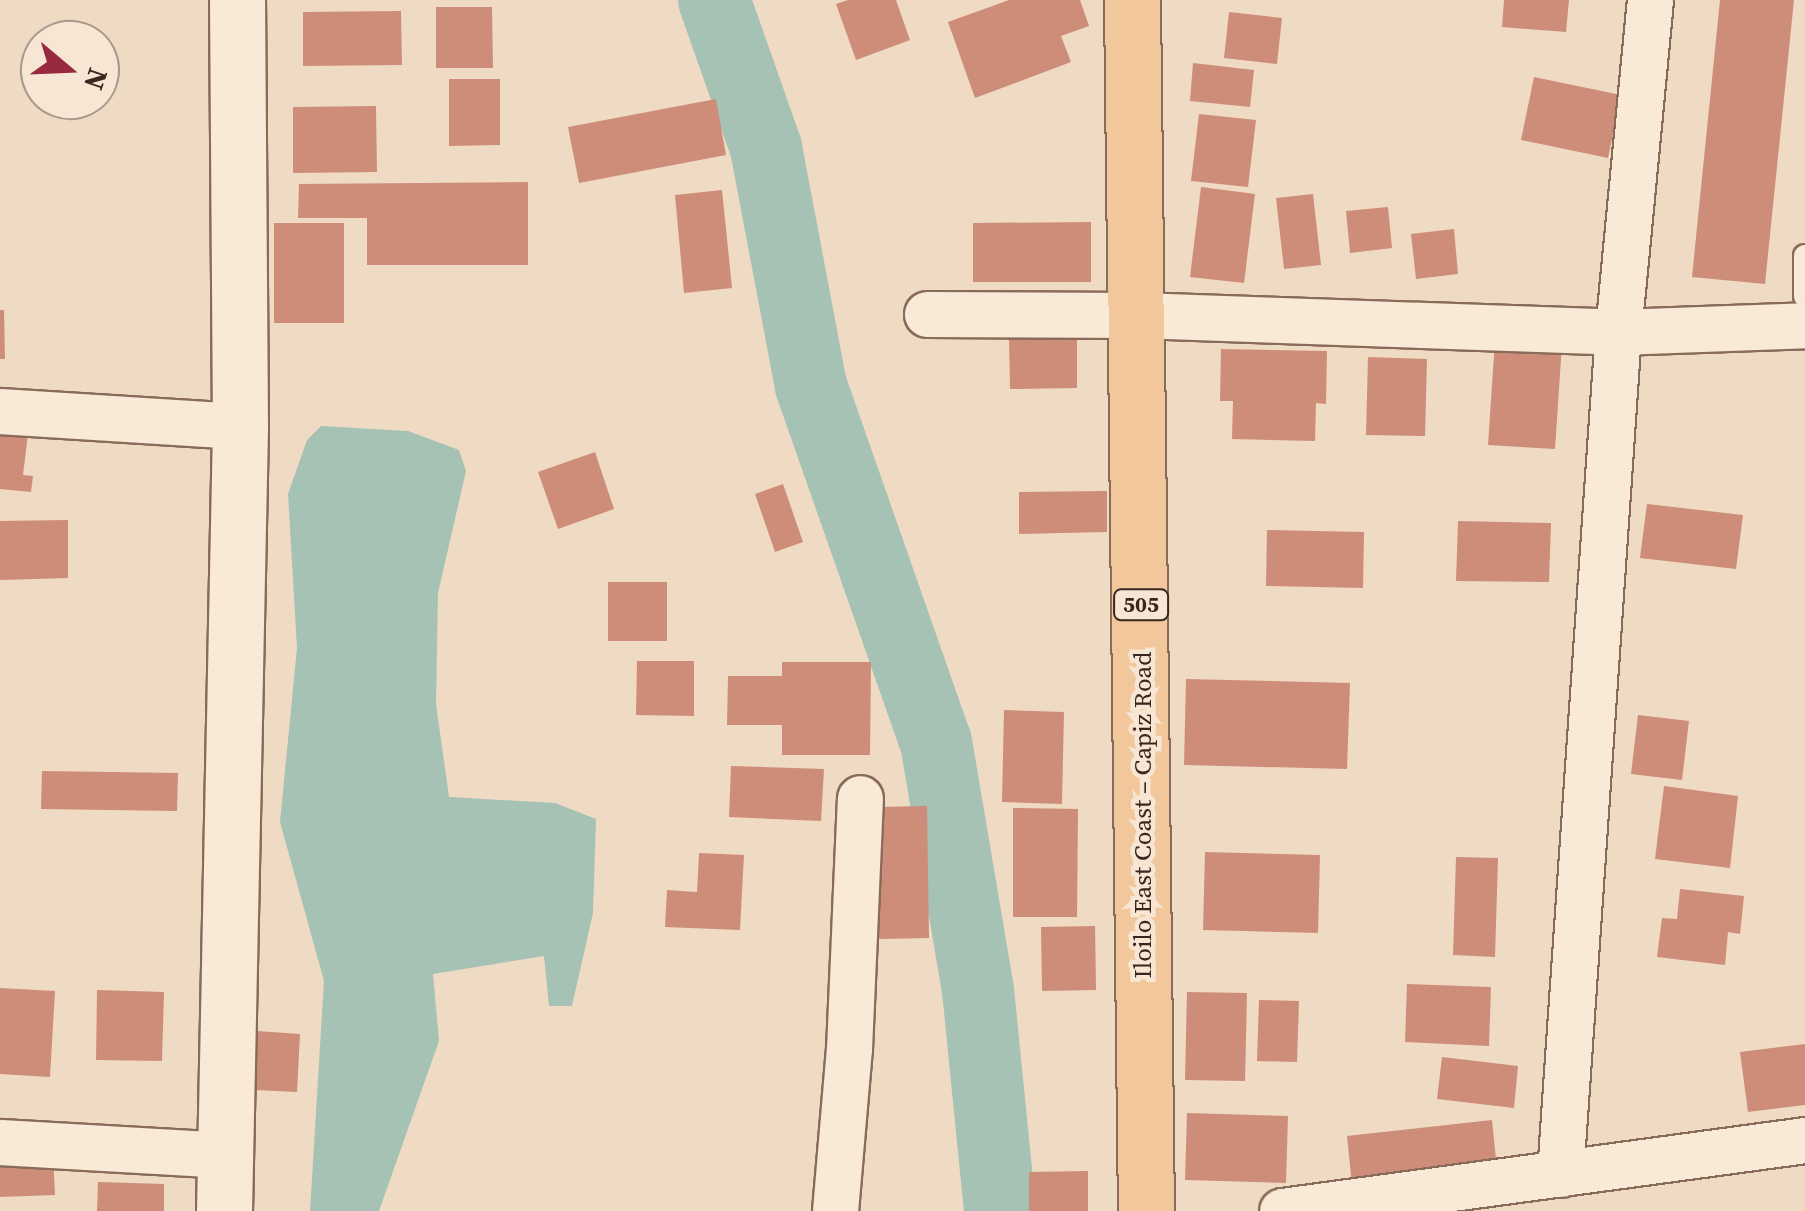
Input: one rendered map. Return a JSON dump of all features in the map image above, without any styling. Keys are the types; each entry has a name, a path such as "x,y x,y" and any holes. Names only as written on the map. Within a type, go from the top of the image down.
{"main road":[{"name":"Iloilo East Coast – Capiz Road","path":"1132,0 1146,1211"}],"street":[{"path":"224,1211 240,426 237,0"},
{"path":"1560,1174 1618,332 1650,0"},
{"path":"927,314 1138,315 1618,332 1805,324"},
{"path":"0,412 240,426"},
{"path":"836,1211 849,1048 860,798"},
{"path":"1282,1211 1374,1205 1805,1140"},
{"path":"0,1142 226,1156"}],"lane":[{"path":"1805,256 1805,296"}],"shaded area":[{"path":"321,426 408,431 459,450 466,471 438,593 436,704 449,797 555,803 596,819 593,913 572,1006 549,1006 544,956 433,974 439,1041 379,1211 310,1211 324,981 280,822 297,648 288,494 307,440"}],"building":[{"path":"848,0 896,0 910,40 856,60 836,4"},
{"path":"1009,0 1080,0 1089,26 1061,36 1071,62 975,98 948,22"},
{"path":"1504,0 1569,0 1566,32 1502,27"},
{"path":"1720,0 1794,0 1765,284 1692,277"},
{"path":"436,7 492,7 493,68 436,68"},
{"path":"401,11 402,65 303,66 303,12"},
{"path":"1229,12 1282,18 1277,64 1224,58"},
{"path":"1193,63 1254,70 1250,107 1190,101"},
{"path":"1534,77 1621,95 1608,158 1521,140"},
{"path":"449,79 500,79 500,145 449,146"},
{"path":"716,99 726,155 579,183 568,127"},
{"path":"376,106 377,172 293,173 293,107"},
{"path":"1199,114 1256,120 1248,187 1191,181"},
{"path":"528,182 528,265 367,265 367,218 298,218 299,184"},
{"path":"1201,187 1255,194 1244,283 1190,277"},
{"path":"722,190 732,288 684,293 675,195"},
{"path":"1313,194 1321,265 1284,269 1276,198"},
{"path":"1388,207 1392,248 1350,253 1346,211"},
{"path":"1091,222 1091,282 973,282 973,223"},
{"path":"274,223 344,223 344,323 274,323"},
{"path":"1454,229 1458,274 1416,279 1411,234"},
{"path":"0,310 4,310 5,359 0,359"},
{"path":"1077,336 1077,388 1010,389 1009,338"},
{"path":"1495,340 1562,344 1555,449 1488,445"},
{"path":"1221,349 1327,351 1326,404 1316,403 1315,441 1232,439 1233,401 1220,401"},
{"path":"1368,357 1427,359 1425,436 1366,435"},
{"path":"0,430 28,434 23,475 33,476 31,492 0,489"},
{"path":"595,452 614,509 558,529 538,472"},
{"path":"783,484 803,542 775,552 755,494"},
{"path":"1107,491 1107,532 1019,534 1019,492"},
{"path":"1647,504 1743,515 1736,569 1640,558"},
{"path":"68,520 68,578 0,580 0,521"},
{"path":"1458,521 1551,523 1549,582 1456,581"},
{"path":"1267,530 1364,532 1363,588 1266,586"},
{"path":"608,582 667,582 667,641 608,641"},
{"path":"637,661 694,661 694,716 636,715"},
{"path":"782,662 871,662 870,755 782,755 782,725 727,725 728,676 782,676"},
{"path":"1186,679 1350,683 1347,769 1184,765"},
{"path":"1004,710 1064,712 1062,804 1002,802"},
{"path":"1638,715 1689,721 1682,780 1631,774"},
{"path":"731,766 824,769 821,821 729,817"},
{"path":"42,771 178,773 177,811 41,809"},
{"path":"1664,786 1738,796 1730,868 1655,859"},
{"path":"927,806 929,938 879,939 877,807"},
{"path":"1013,808 1078,809 1077,917 1013,917"},
{"path":"1205,852 1320,855 1318,933 1203,930"},
{"path":"699,853 744,855 740,930 665,927 667,890 697,892"},
{"path":"1456,857 1498,858 1495,957 1453,955"},
{"path":"1680,889 1744,896 1740,934 1728,932 1725,965 1657,957 1662,918 1677,919"},
{"path":"1095,926 1096,990 1042,991 1041,927"},
{"path":"1407,984 1491,987 1489,1046 1405,1042"},
{"path":"0,988 55,991 50,1077 0,1074"},
{"path":"97,990 164,992 162,1061 96,1060"},
{"path":"1187,992 1247,993 1245,1081 1185,1080"},
{"path":"1259,1000 1299,1001 1297,1062 1257,1061"},
{"path":"257,1031 300,1034 297,1092 253,1090"},
{"path":"1805,1044 1805,1105 1748,1112 1740,1052"},
{"path":"1442,1057 1518,1066 1514,1108 1437,1099"},
{"path":"1187,1113 1288,1116 1286,1183 1185,1180"},
{"path":"1492,1120 1498,1179 1353,1195 1347,1136"},
{"path":"53,1156 55,1195 0,1197 0,1159"},
{"path":"1088,1171 1088,1211 1029,1211 1029,1172"},
{"path":"98,1182 164,1184 164,1211 97,1211"}],"waterway":[{"path":"714,0 766,148 811,386 936,742 978,990 1000,1211"}]}
